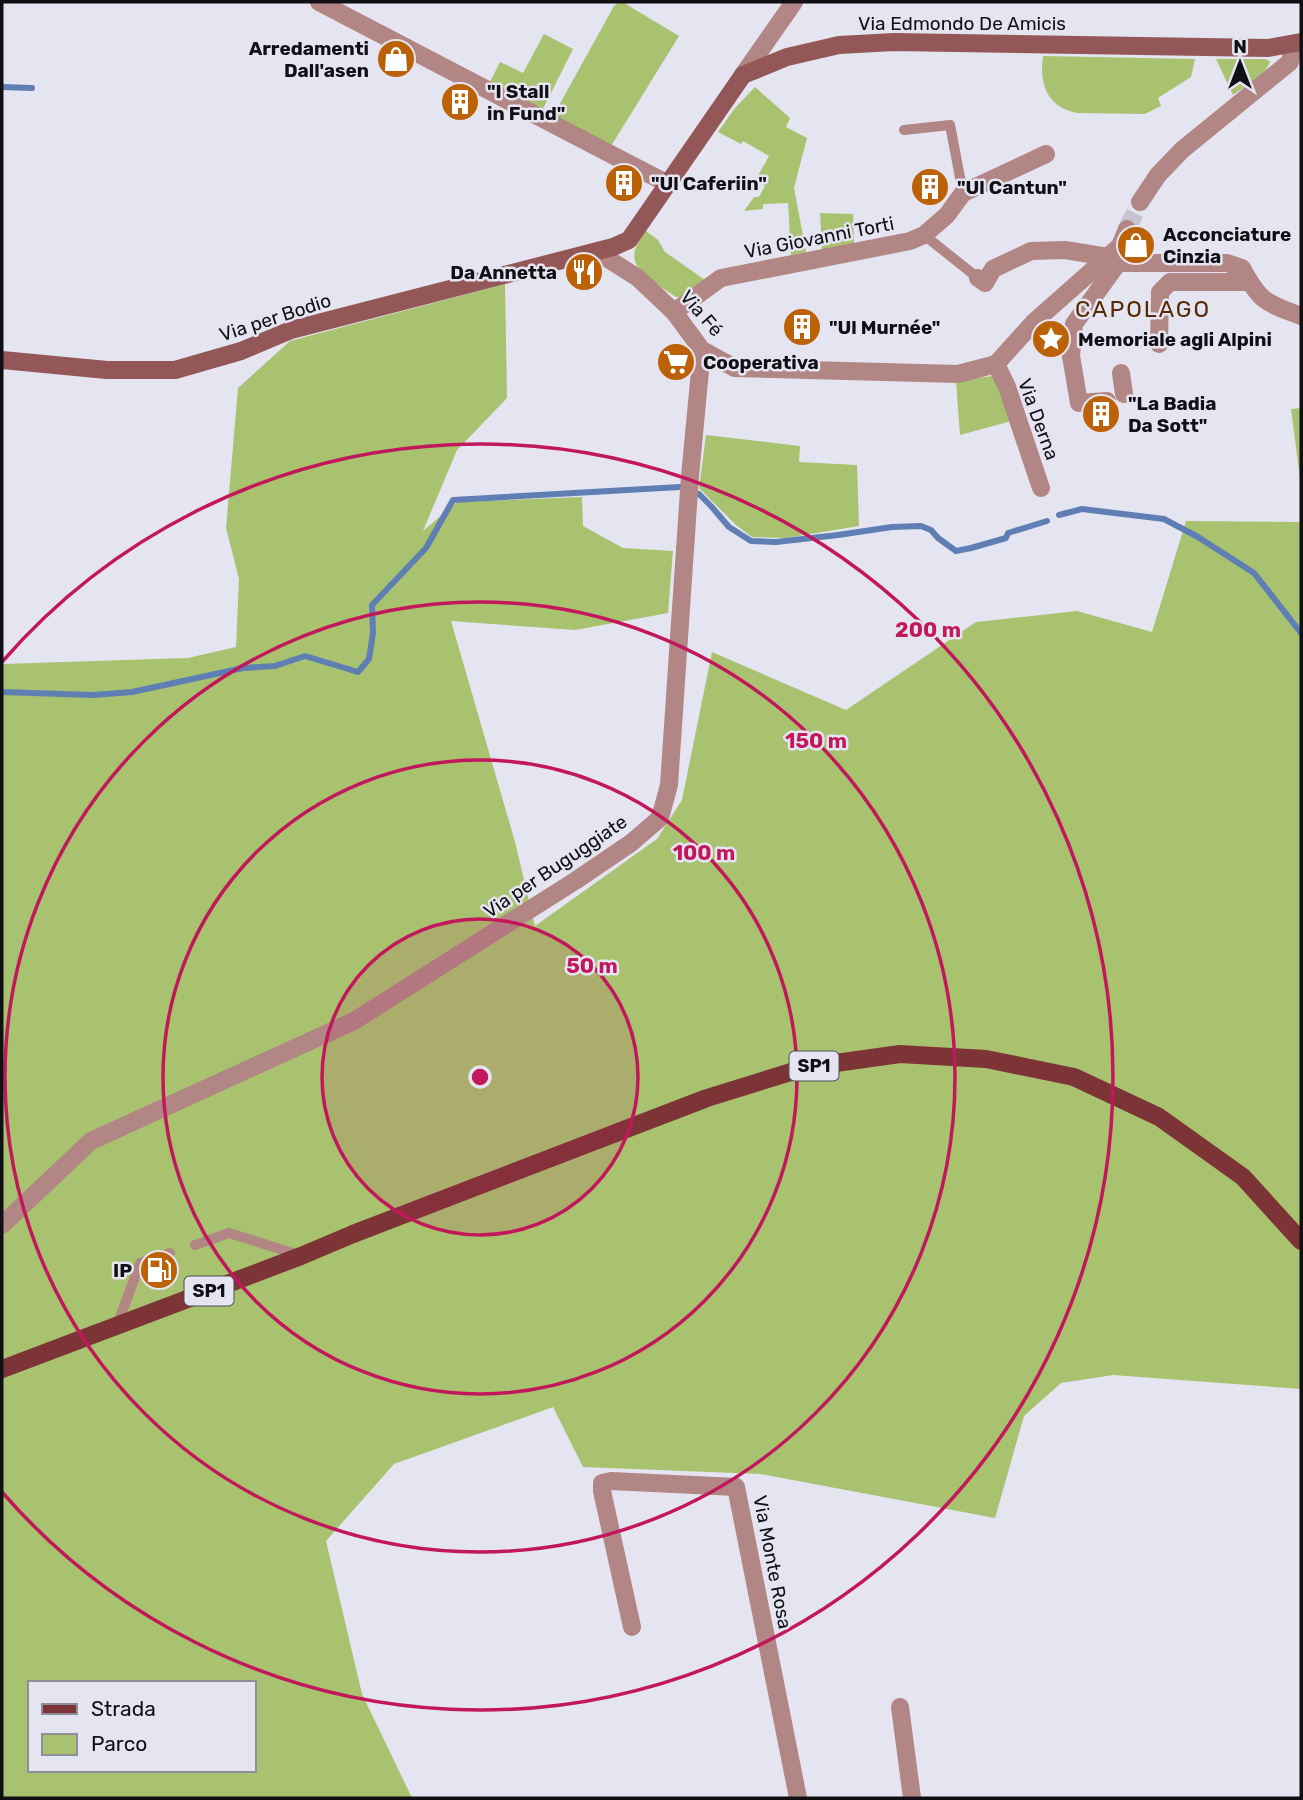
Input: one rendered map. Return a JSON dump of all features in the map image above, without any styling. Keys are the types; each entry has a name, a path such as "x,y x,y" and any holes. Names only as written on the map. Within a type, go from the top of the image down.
{"main road":[{"name":"SP1","path":"2,1370 707,1098 807,1067 900,1054 986,1059 1074,1077 1159,1117 1243,1177 1301,1241"}],"street":[{"path":"319,2 668,184"},
{"path":"597,252 629,240 794,2"},
{"name":"Via Edmondo De Amicis","path":"743,75 787,57 839,45 894,42 1268,48 1298,43"},
{"path":"1140,202 1158,175 1182,150 1290,62 1298,43"},
{"name":"Via Giovanni Torti","path":"674,312 721,278 910,241 924,235 947,215 963,193 1046,154"},
{"path":"1121,373 1115,397 1079,403 1071,356 1074,324 1113,260 1127,229"},
{"path":"978,278 985,282 993,269 1031,251 1065,250 1113,260 1227,263 1242,268 1262,299 1301,316"},
{"name":"Via Fé","path":"597,252 638,278 674,312 702,350 735,368 958,374 996,364"},
{"name":"Via per Bodio","path":"2,360 107,370 175,370 241,351 291,330 597,252"},
{"path":"996,364 1034,322 1113,260"},
{"path":"1159,344 1160,292 1170,282 1250,282"},
{"name":"Via per Buguggiate","path":"2,1224 91,1141 354,1021 575,881 631,843 660,818 669,785 690,476 702,350"},
{"name":"Via Derna","path":"996,364 1007,387 1041,488"},
{"name":"Via Monte Rosa","path":"632,1628 601,1491 602,1483 611,1481 736,1487 798,1798"},
{"path":"900,1707 912,1798"}],"lane":[{"path":"904,130 950,125 963,193"},
{"path":"924,235 978,278"},
{"path":"195,1245 229,1233 301,1256"},
{"path":"117,1326 140,1263 170,1254"}],"green space":[{"path":"619,2 679,36 611,146 556,116 557,109 614,6"},
{"path":"544,34 573,49 543,109 490,82 500,62 523,73"},
{"path":"1043,56 1195,59 1191,77 1158,98 1161,106 1145,114 1077,113 1058,106 1047,93 1042,76"},
{"path":"1216,59 1270,61 1260,76 1233,95"},
{"path":"755,87 790,118 786,127 807,138 794,188 806,252 791,255 788,203 763,204 763,209 744,211 754,197 759,197 765,186 756,179 769,156 743,141 741,144 718,132 735,108"},
{"path":"820,213 853,214 854,245 822,250"},
{"path":"646,231 658,240 665,252 705,280 683,297 676,297 648,278 641,272 634,258 635,250"},
{"path":"505,284 507,398 457,450 423,531 457,502 582,497 583,526 623,548 673,551 668,613 575,630 451,621 515,842 535,926 657,839 682,800 712,652 846,710 976,622 1077,611 1152,632 1186,521 1301,522 1301,1389 1113,1375 1061,1383 1024,1416 995,1518 760,1474 583,1467 553,1407 394,1464 326,1541 362,1694 412,1798 2,1798 2,664 188,658 236,647 239,579 226,528 238,388 290,341"},
{"path":"992,376 1015,420 960,435 956,381"},
{"path":"1301,408 1301,486 1291,409"},
{"path":"706,435 800,446 799,462 857,465 859,526 786,538 752,537 699,488"}],"waterway":[{"path":"2,87 32,88"},
{"path":"2,692 93,695 132,692 243,668 275,666 305,656 358,672 369,659 373,633 372,605 426,548 453,500 680,487"},
{"path":"699,494 729,527 751,541 776,542 892,527 921,526 931,530 956,551 1006,538 1008,533 1047,521"},
{"path":"1059,515 1082,509 1164,519 1254,573 1301,633"}],"tunnel":[{"path":"1127,229 1140,202"}],"place":[{"name":"Arredamenti Dall'asen","path":"396,59"},
{"name":"\"I Stall in Fund\"","path":"460,102"},
{"name":"\"Ul Caferiin\"","path":"624,183"},
{"name":"\"Ul Cantun\"","path":"930,187"},
{"name":"Acconciature Cinzia","path":"1136,245"},
{"name":"Da Annetta","path":"584,272"},
{"name":"\"Ul Murnée\"","path":"802,327"},
{"name":"Memoriale agli Alpini","path":"1051,339"},
{"name":"Cooperativa","path":"676,362"},
{"name":"\"La Badia Da Sott\"","path":"1101,414"},
{"name":"IP","path":"159,1270"}],"district":[{"name":"CAPOLAGO","path":"1143,309"}]}
